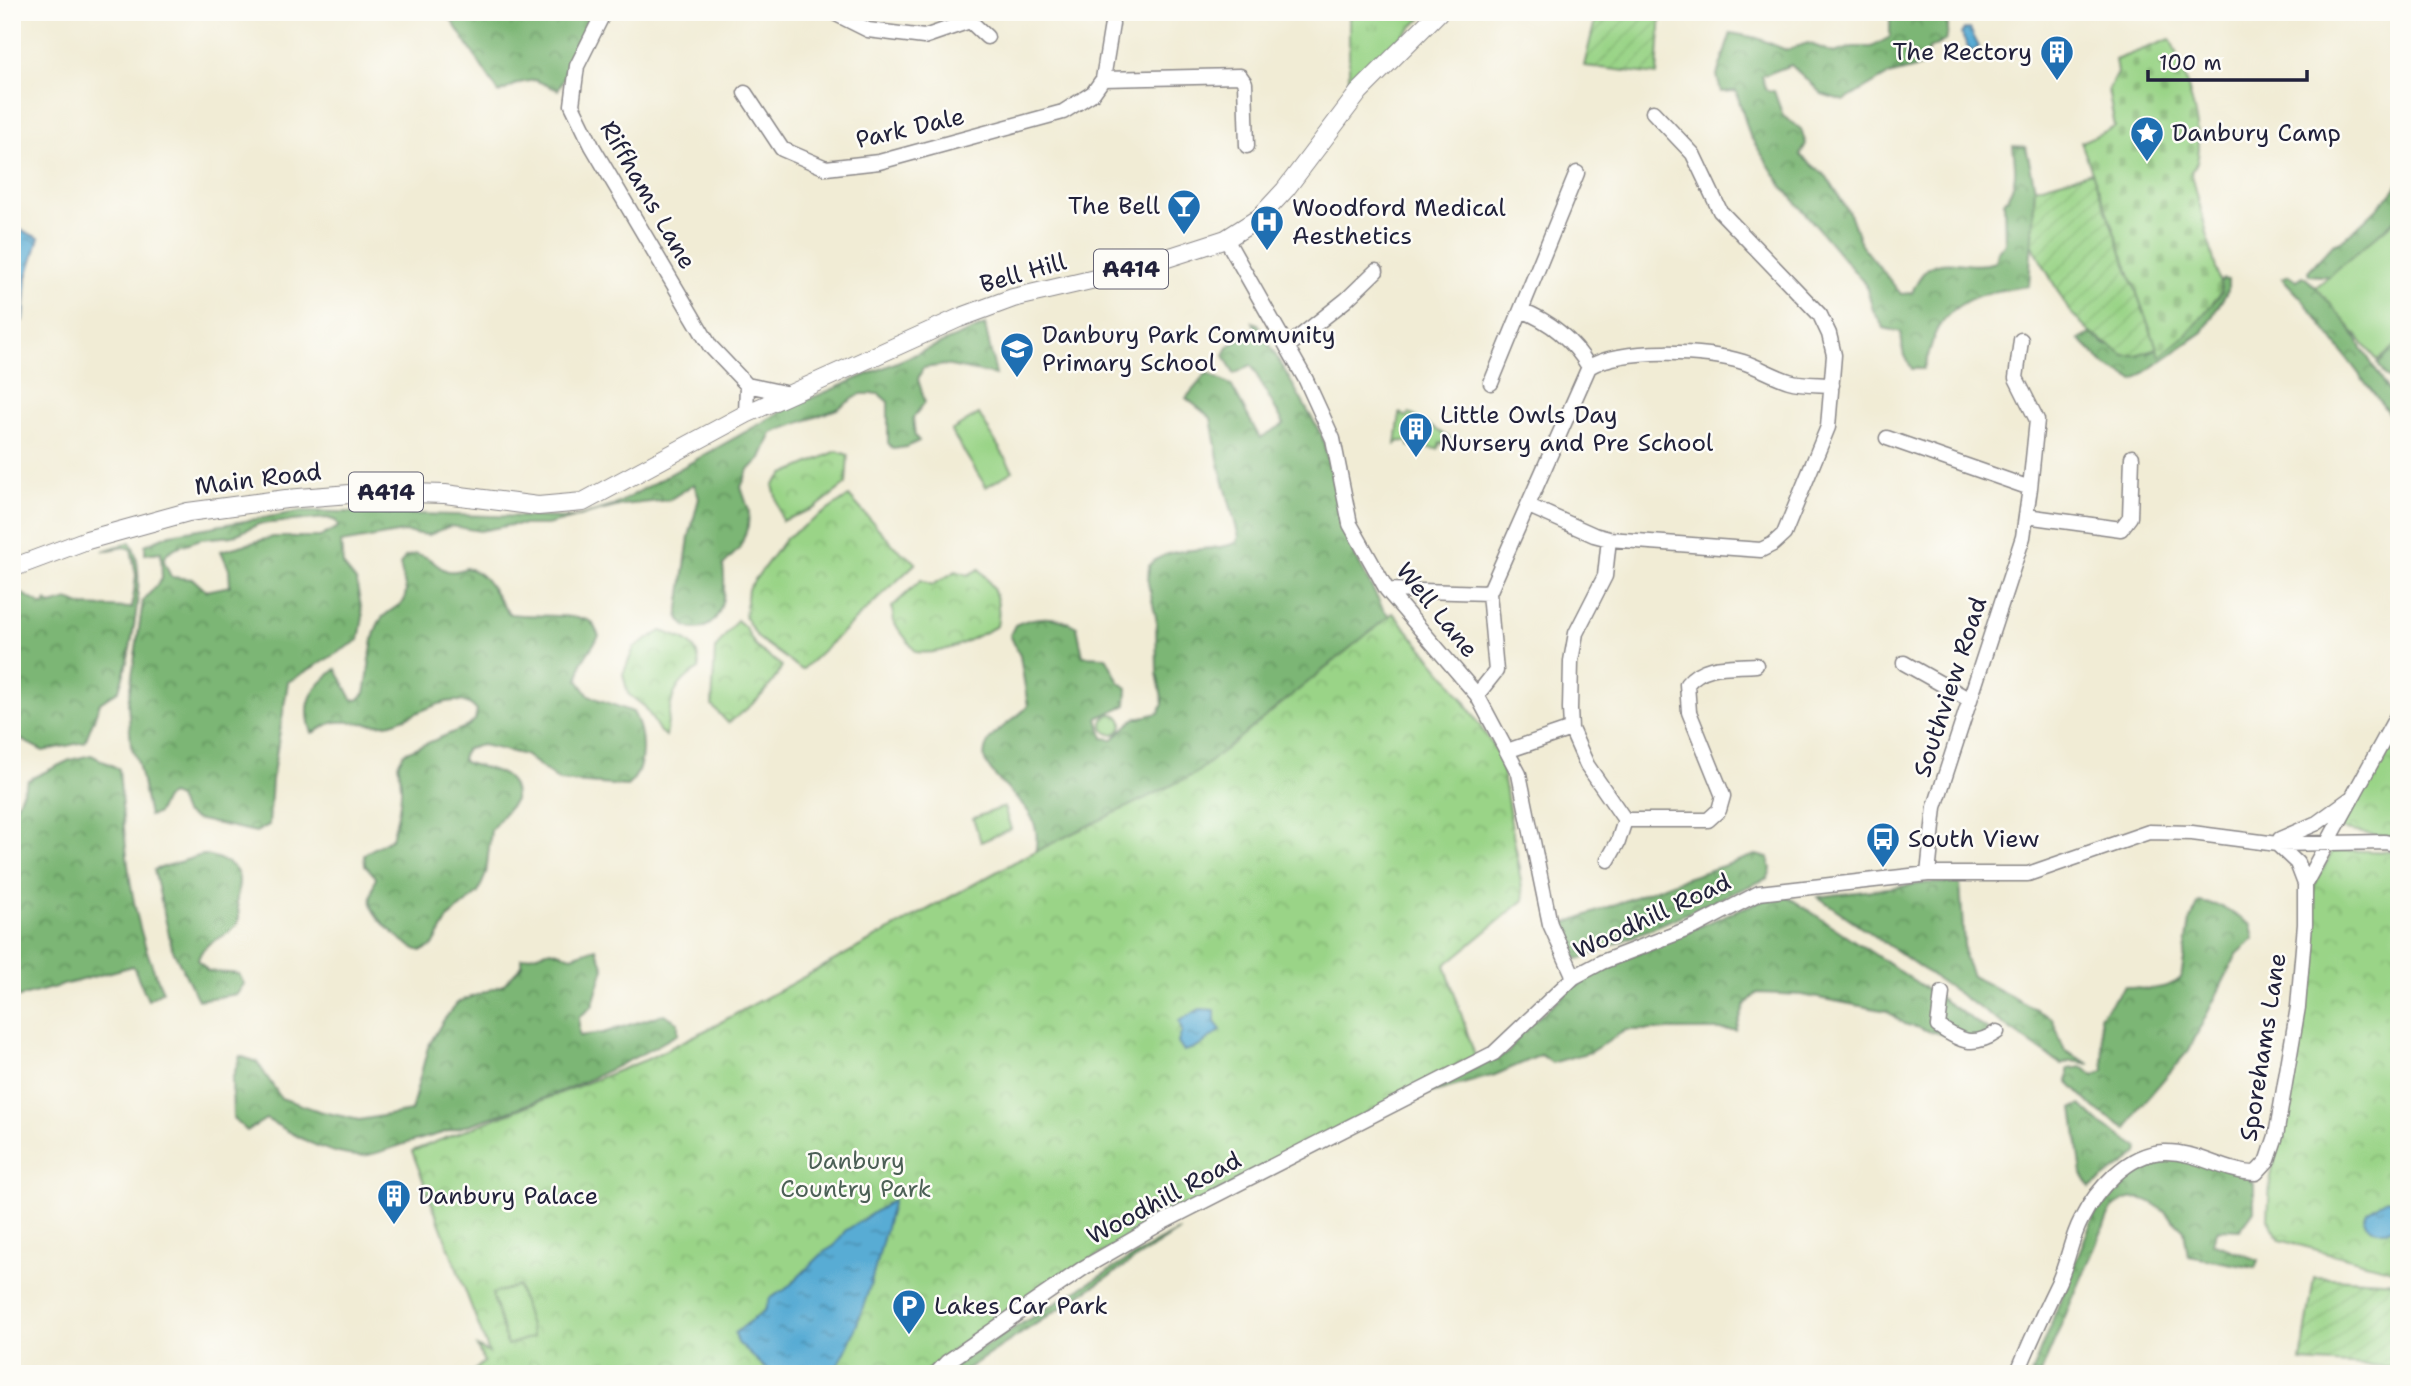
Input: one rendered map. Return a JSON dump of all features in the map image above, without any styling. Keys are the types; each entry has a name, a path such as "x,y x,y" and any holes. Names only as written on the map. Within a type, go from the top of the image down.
{"main road":[{"name":"Bell Hill","path":"746,414 959,318 1013,298 1121,273 1227,239 1259,218 1285,190 1359,92 1439,12"},
{"name":"Main Road","path":"12,568 87,540 188,512 286,499 376,492 445,494 538,506 583,502 746,414"}],"street":[{"name":"Riffhams Lane","path":"604,12 577,66 572,105 592,146 710,346 747,385"},
{"path":"832,12 868,30 924,37 971,17 988,37"},
{"path":"1110,12 1112,24 1103,79 1240,76 1245,83 1247,146"},
{"name":"Park Dale","path":"745,93 782,149 826,168 879,162 1063,113 1093,93 1103,79"},
{"path":"1529,506 1594,535 1609,538 1761,550 1784,534 1828,427 1834,355 1819,315 1720,211 1693,154 1653,112"},
{"path":"1491,383 1577,173"},
{"name":"Well Lane","path":"1227,239 1287,347 1333,439 1350,523 1387,590 1477,695 1520,774 1530,812 1550,923 1574,977"},
{"path":"1287,347 1346,300 1376,271"},
{"path":"1521,310 1552,325 1572,344 1589,367"},
{"name":"Southview Road","path":"1928,874 1935,807 2023,537 2037,420 2016,378 2021,340"},
{"path":"1477,695 1496,671 1489,593 1589,367 1601,360 1634,355 1710,355 1744,362 1791,382 1832,385"},
{"path":"746,414 747,385 789,394"},
{"path":"1887,438 2030,488"},
{"path":"2026,516 2121,529 2130,517 2132,457"},
{"path":"1609,538 1605,576 1576,633 1571,661 1572,729 1587,765 1625,820"},
{"path":"1387,590 1489,593"},
{"path":"1905,663 1970,700"},
{"path":"1625,820 1709,820 1719,810 1723,796 1689,712 1688,684 1697,672 1709,668 1756,665"},
{"name":"Sporehams Lane","path":"2017,1374 2060,1278 2080,1220 2099,1194 2132,1160 2147,1154 2165,1152 2198,1156 2238,1173 2256,1173 2268,1160 2276,1136 2298,1007 2305,884 2399,712"},
{"path":"1507,751 1572,729"},
{"path":"2305,884 2297,863 2273,844 2317,823 2353,797"},
{"path":"1608,860 1625,820"},
{"name":"Woodhill Road","path":"936,1374 947,1362 1086,1267 1152,1228 1494,1053 1574,977 1602,962 1696,926 1759,893 1928,874 2028,874 2149,832 2192,833 2273,844 2327,842 2399,845"},
{"path":"1941,993 1938,1026 1970,1042 1982,1042 1997,1032"}],"green space":[{"path":"446,12 597,12 558,90 535,80 519,83 499,93"},
{"path":"1349,12 1428,12 1352,83 1349,80"},
{"path":"1597,12 1661,12 1657,75 1584,66"},
{"path":"1895,12 1940,12 1946,18 1946,40 1929,49 1920,67 1888,75 1844,101 1822,94 1791,65 1762,76 1766,90 1774,91 1783,116 1801,129 1806,144 1800,155 1827,177 1851,216 1861,244 1901,294 1912,293 1920,277 1938,264 1949,262 1983,265 1995,262 1997,251 2005,244 2004,202 2012,189 2015,176 2013,146 2026,147 2035,188 2029,286 1978,296 1956,308 1938,328 1923,369 1912,369 1903,352 1901,332 1884,328 1873,310 1866,285 1782,186 1750,136 1736,91 1721,92 1717,75 1731,33 1757,38 1786,50 1808,43 1834,53 1853,47 1872,47 1890,37 1890,16"},
{"path":"2170,39 2193,107 2199,146 2197,161 2191,171 2222,292 2187,334 2160,356 2081,142 2115,127 2108,90 2117,73 2115,60"},
{"path":"2092,172 2157,348 2136,355 2124,355 2091,333 2069,311 2032,243 2035,188"},
{"path":"2399,181 2399,215 2333,277 2309,275 2308,271 2333,244 2341,241 2373,212"},
{"path":"2399,217 2399,343 2378,361 2316,287"},
{"path":"2289,275 2297,280 2303,276 2333,301 2388,390 2399,388 2399,427 2303,300 2282,278"},
{"path":"2223,279 2228,280 2228,290 2203,332 2134,380 2106,366 2080,340 2091,333 2106,345 2149,352 2168,344"},
{"path":"1253,322 1258,324 1322,436 1351,548 1383,609 1465,701 1496,755 1520,869 1390,942 1034,858 1037,840 1030,814 993,774 985,761 987,744 992,737 1028,706 1020,656 1010,635 1015,625 1031,619 1054,618 1077,627 1083,656 1106,657 1119,682 1127,688 1126,705 1097,718 1103,738 1113,739 1134,719 1159,713 1163,703 1157,673 1156,617 1148,583 1149,565 1168,554 1225,546 1236,543 1239,537 1219,464 1211,418 1186,398 1207,373 1231,385 1260,438 1284,424 1251,365 1234,374 1224,355 1229,346 1256,329"},
{"path":"985,325 996,375 945,365 923,368 918,379 925,402 913,418 915,436 919,441 907,447 893,449 888,443 888,402 879,394 861,394 837,409 772,433 761,458 748,471 741,487 749,511 748,526 740,548 723,565 721,605 718,614 705,627 689,628 678,616 689,537 699,498 694,484 669,500 623,505 547,525 511,525 480,531 450,526 429,535 403,532 341,543 343,565 356,581 363,617 359,640 288,682 272,780 269,825 256,832 195,819 184,813 178,798 171,795 165,798 157,814 149,816 138,762 131,746 128,703 143,601 162,579 161,552 145,554 145,545 170,534 303,511 572,518 613,506 788,408","holes":["327,518 336,521 338,527 320,537 273,537 221,551 229,569 230,586 206,591 193,579 171,577 164,561 167,553 177,547 201,539 233,536 259,524"]},
{"path":"2399,344 2399,379 2394,381 2385,376 2378,364"},
{"path":"1400,413 1407,417 1409,413 1456,442 1456,445 1440,443 1438,449 1409,446 1409,442 1400,441 1396,444"},
{"path":"979,414 1013,471 986,487 951,431"},
{"path":"837,451 848,455 846,484 815,508 782,521 773,485 784,474"},
{"path":"849,496 896,548 916,563 802,670 758,638 745,617 748,589 786,538"},
{"path":"130,542 136,555 138,593 128,658 119,690 100,703 85,742 43,751 12,735 12,588 44,606 46,600 51,605 68,600 83,606 132,608 136,575 131,549 124,547 103,551"},
{"path":"415,554 449,571 466,568 481,575 510,614 565,616 592,622 599,636 582,662 578,680 589,696 633,712 642,740 638,771 627,786 559,781 525,755 482,745 466,749 462,758 464,762 505,776 511,782 515,800 491,830 486,874 478,893 449,917 433,946 422,951 392,932 373,910 371,898 376,877 365,865 364,854 392,838 401,792 398,764 404,753 468,726 475,720 477,711 468,703 445,702 396,722 337,722 312,733 308,712 315,689 336,669 352,699 358,700 365,693 372,644 378,625 387,613 404,601 406,591 400,565 405,557"},
{"path":"979,569 996,596 999,610 997,626 948,649 916,652 894,623 892,607 921,580 932,585 956,571 968,575"},
{"name":"Danbury Country Park","path":"1393,613 1451,682 1500,756 1524,900 1445,965 1475,1056 1072,1269 985,1326 922,1374 470,1374 484,1362 477,1347 489,1353 412,1151 648,1059 1022,858 1195,774"},
{"path":"737,620 745,627 756,647 782,666 759,698 728,723 712,706 715,649"},
{"path":"661,631 689,642 699,660 699,669 682,682 673,697 666,736 660,732 645,707 628,694 623,674 634,648"},
{"path":"1112,714 1119,717 1122,724 1119,731 1112,734 1105,731 1102,724 1105,717"},
{"path":"2399,724 2399,839 2339,829"},
{"path":"91,755 119,769 130,882 143,937 163,991 148,1000 133,966 12,999 12,814 28,780 70,760"},
{"path":"1004,807 1011,829 981,842 973,818"},
{"path":"2333,850 2399,852 2399,1272 2280,1240 2268,1219 2270,1182 2310,955 2313,888"},
{"path":"202,855 220,859 238,875 239,917 232,930 205,947 198,960 208,971 239,974 244,984 237,994 198,1000 172,948 154,870"},
{"path":"1756,855 1768,858 1771,869 1768,878 1581,959 1570,957 1558,927 1560,923 1561,925 1680,880"},
{"path":"1927,883 1960,883 1965,959 1972,976 2052,1018 2065,1051 2090,1064 2072,1061 2062,1065 1818,897"},
{"path":"1787,896 2000,1038 1995,1046 1988,1047 1904,1024 1887,1011 1802,995 1757,993 1745,1005 1736,1030 1626,1030 1590,1052 1552,1063 1541,1055 1495,1075 1398,1102 1508,1053 1521,1033 1572,987 1602,968 1740,909 1770,898"},
{"path":"2199,902 2221,906 2251,925 2254,939 2237,954 2189,1050 2139,1108 2127,1129 2095,1109 2068,1082 2068,1069 2082,1067 2094,1076 2104,1070 2100,1016 2125,986 2154,988 2169,985 2181,978 2190,921"},
{"path":"596,948 604,968 592,1007 579,1017 579,1036 603,1033 664,1014 678,1022 678,1034 614,1068 548,1097 372,1154 359,1156 334,1152 266,1119 247,1131 233,1118 232,1080 240,1056 257,1062 281,1098 319,1111 359,1120 411,1111 428,1047 458,1002 503,985 522,965 522,958 551,950 572,956"},
{"path":"2081,1105 2100,1123 2139,1148 2138,1154 2090,1188 2082,1174 2073,1108"},
{"path":"2148,1158 2179,1159 2242,1171 2254,1184 2254,1211 2240,1230 2218,1229 2212,1243 2258,1260 2255,1268 2188,1256 2184,1230 2167,1214 2140,1199 2121,1202 2111,1210 2040,1374 2031,1374 2093,1218 2126,1171"},
{"path":"1180,1230 959,1374 938,1374 1157,1242"},
{"path":"2314,1277 2399,1282 2399,1368 2301,1362"},
{"path":"518,1286 533,1337 507,1345 492,1294"}],"water":[{"path":"1964,29 1970,29 1979,47 1971,52 1961,34"},
{"path":"12,226 39,238 27,277 24,319 12,331"},
{"path":"1200,1009 1215,1010 1215,1022 1221,1030 1198,1047 1184,1051 1178,1042 1182,1031 1179,1021"},
{"path":"2387,1199 2399,1203 2399,1222 2395,1228 2390,1229 2377,1230 2370,1227 2364,1220 2367,1212"},
{"path":"893,1200 860,1315 842,1358 832,1374 772,1374 738,1343 735,1333 765,1310 770,1298 786,1289 824,1252 834,1246 845,1231"}],"place":[{"name":"The Rectory","path":"2057,82"},
{"name":"Danbury Camp","path":"2147,163"},
{"name":"The Bell","path":"1184,236"},
{"name":"Woodford Medical Aesthetics","path":"1267,252"},
{"name":"Danbury Park Community Primary School","path":"1017,379"},
{"name":"Little Owls Day Nursery and Pre School","path":"1416,459"},
{"name":"South View","path":"1883,869"},
{"name":"Danbury Palace","path":"394,1226"},
{"name":"Lakes Car Park","path":"909,1336"}]}
